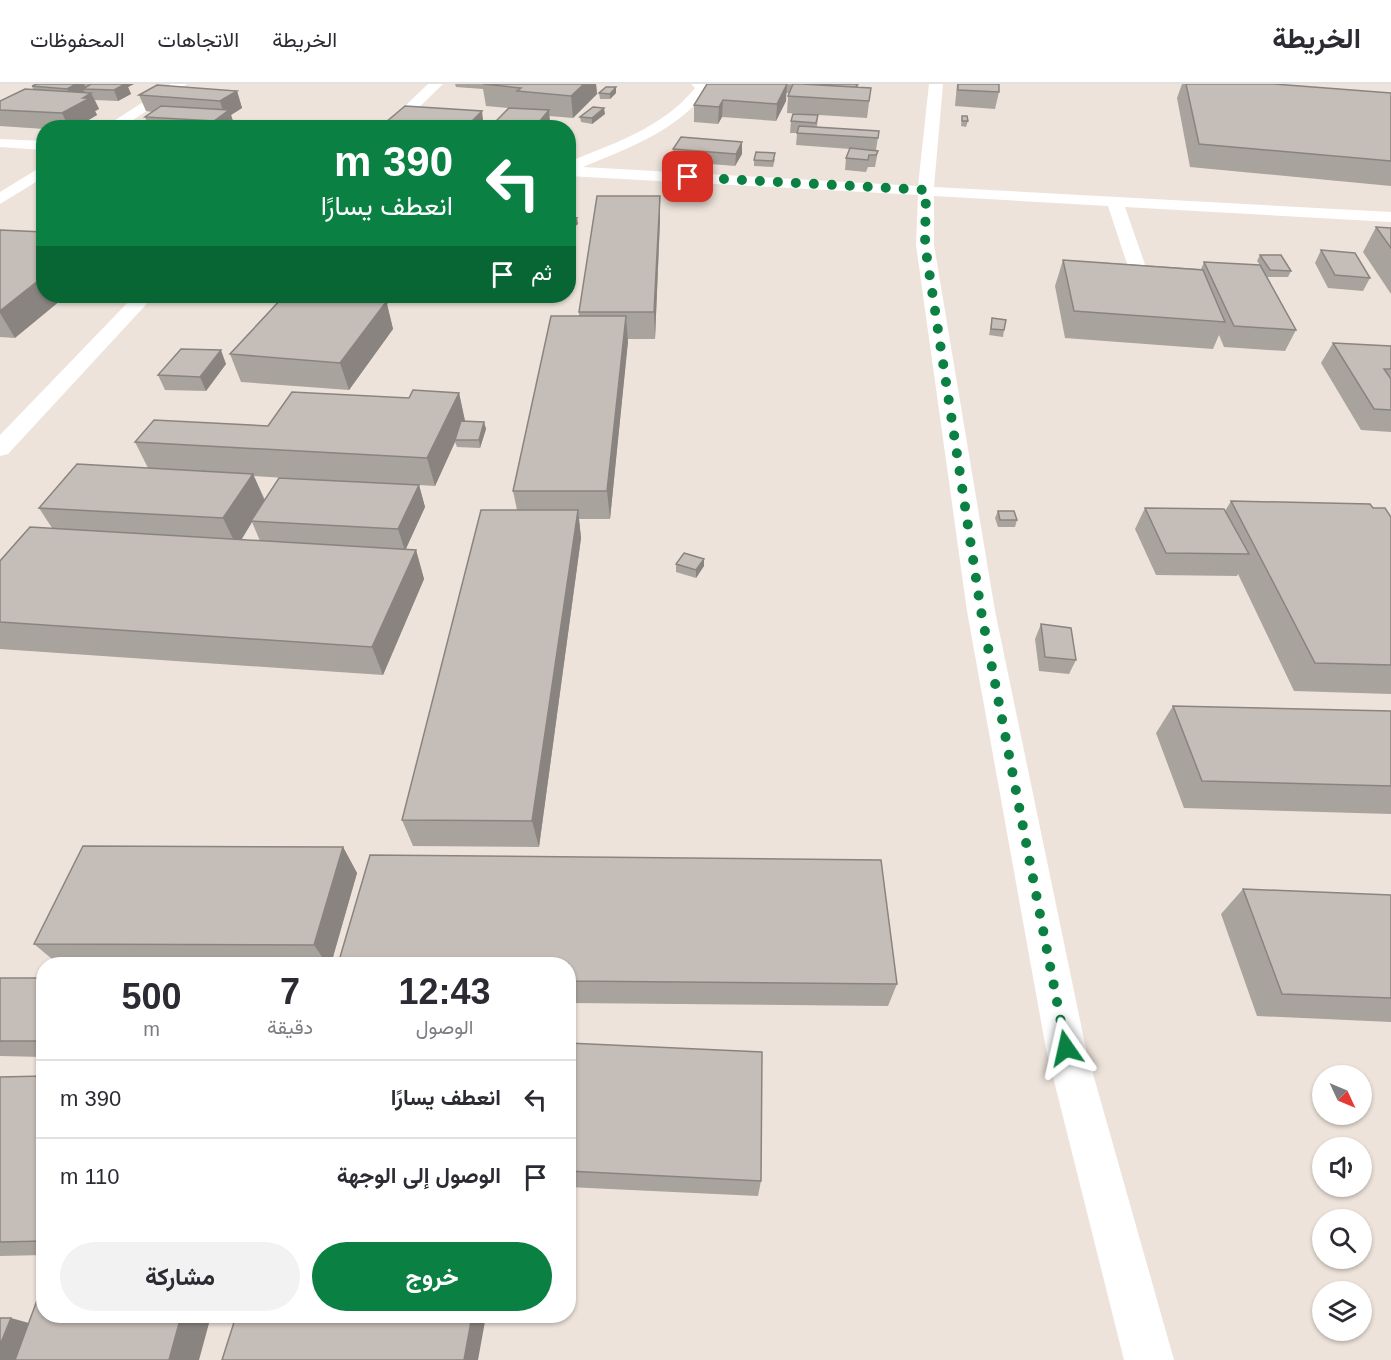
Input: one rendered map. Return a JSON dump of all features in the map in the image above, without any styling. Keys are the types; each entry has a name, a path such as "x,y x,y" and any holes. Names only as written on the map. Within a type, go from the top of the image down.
{"street":[{"path":"123,120 180,84"},
{"path":"398,120 436,84"},
{"path":"576,166 608,152 667,120 696,98 702,88 698,84"},
{"path":"936,84 926,190 925,245 981,611 1066,1048 1149,1360"},
{"path":"0,143 36,145"},
{"path":"576,169 1391,217"},
{"path":"0,199 36,175"},
{"path":"1114,200 1142,282"},
{"path":"0,449 137,303"}],"building":[{"path":"76,84 67,89 32,86"},
{"path":"91,84 125,84 114,90 83,89"},
{"path":"483,84 584,84 571,96 517,91 521,88"},
{"path":"707,84 787,84 777,104 723,100 719,107 694,105"},
{"path":"793,84 871,88 869,101 788,96"},
{"path":"802,84 857,84 856,87"},
{"path":"958,84 999,84 999,92 958,90"},
{"path":"1186,84 1274,84 1391,93 1391,161 1199,144"},
{"path":"157,85 237,91 220,101 139,95"},
{"path":"606,87 616,87 610,94 599,93"},
{"path":"25,89 91,93 83,98 90,98 62,113 0,110 0,101"},
{"path":"161,106 229,110 215,120 145,117"},
{"path":"405,106 482,111 473,120 388,120"},
{"path":"593,107 604,108 592,118 580,117"},
{"path":"509,108 549,110 541,120 497,120"},
{"path":"793,114 818,115 816,123 791,121"},
{"path":"962,116 967,116 968,121 962,121"},
{"path":"799,126 879,131 878,138 797,133"},
{"path":"681,137 742,142 736,154 673,149"},
{"path":"850,148 878,151 876,155 869,155 868,160 846,158"},
{"path":"756,152 775,153 773,161 754,160"},
{"path":"597,196 660,196 654,312 579,312"},
{"path":"1376,227 1391,228 1391,248"},
{"path":"0,230 36,232 36,282 0,311"},
{"path":"1321,250 1355,253 1370,278 1335,275"},
{"path":"1260,255 1281,255 1291,271 1270,270"},
{"path":"1063,260 1203,270 1225,322 1074,311"},
{"path":"1204,262 1260,265 1296,330 1234,326"},
{"path":"277,303 385,303 340,363 230,354"},
{"path":"551,316 626,316 607,491 513,491"},
{"path":"992,318 1006,320 1004,330 991,329"},
{"path":"1333,343 1391,346 1391,369 1384,369 1391,379 1391,410 1374,409"},
{"path":"181,349 221,350 200,377 158,375"},
{"path":"413,390 459,393 427,458 135,442 154,420 268,426 292,392 409,398"},
{"path":"461,421 484,422 479,440 455,440"},
{"path":"77,464 253,474 223,518 39,508"},
{"path":"279,478 419,485 398,529 251,521"},
{"path":"1231,501 1370,504 1373,508 1385,508 1391,517 1391,665 1315,663"},
{"path":"1145,508 1224,509 1249,554 1166,553"},
{"path":"481,510 578,510 532,821 402,820"},
{"path":"998,511 1014,511 1017,520 1000,520"},
{"path":"30,527 416,550 372,647 0,622 0,561"},
{"path":"684,553 704,559 696,570 676,564"},
{"path":"1041,624 1071,628 1076,660 1045,657"},
{"path":"1173,706 1391,711 1391,786 1202,781"},
{"path":"83,846 343,847 314,945 34,944"},
{"path":"370,855 881,860 897,984 576,981 576,957 340,957"},
{"path":"1243,889 1391,895 1391,998 1282,994"},
{"path":"0,978 36,978 36,1041 0,1041"},
{"path":"576,1043 762,1052 761,1181 576,1171"},
{"path":"36,1076 36,1241 0,1242 0,1077"},
{"path":"36,1303 36,1323 179,1323 169,1360 15,1360"},
{"path":"0,1318 11,1318 0,1345"},
{"path":"234,1323 471,1323 464,1360 222,1360"}],"route":[{"path":"688,177 926,190 925,245 981,611 1066,1048"}]}
